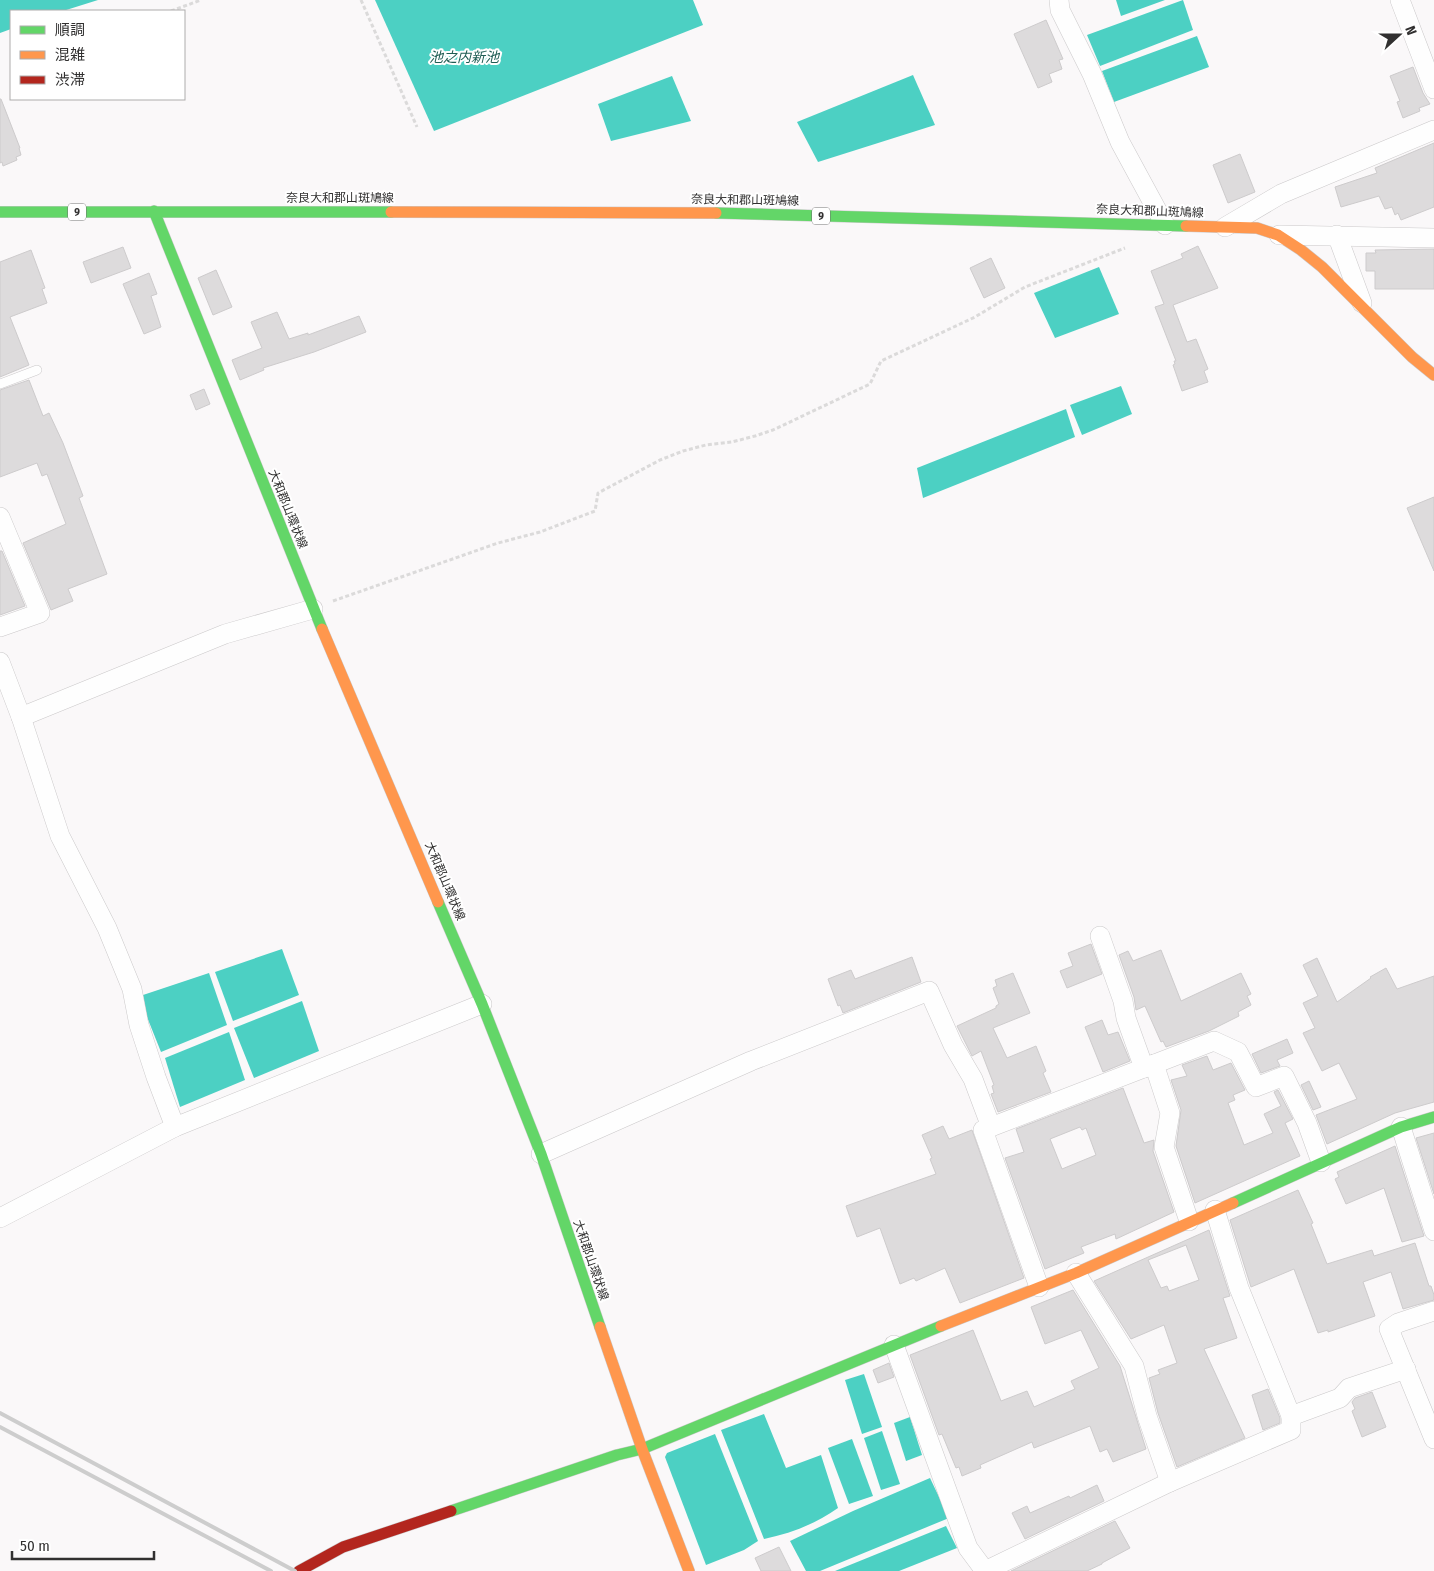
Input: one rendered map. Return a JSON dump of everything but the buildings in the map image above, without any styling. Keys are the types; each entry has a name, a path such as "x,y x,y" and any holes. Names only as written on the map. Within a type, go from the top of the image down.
{"main road":[{"name":"大和郡山環状線","path":"154,211 313,609 482,1004 540,1154 642,1449 689,1571"},
{"name":"奈良大和郡山斑鳩線","path":"0,212 672,212 1257,228 1278,235 1322,267 1412,357 1434,375"},
{"path":"299,1571 343,1547 608,1458 642,1449 894,1345 1076,1273 1401,1127 1434,1117"}],"street":[{"path":"1059,0 1060,10 1092,74 1120,142 1164,225"},
{"path":"1401,0 1434,89"},
{"path":"1225,227 1281,194 1434,130"},
{"path":"1278,235 1434,238"},
{"path":"1338,236 1364,308"},
{"path":"0,518 40,613 0,627"},
{"path":"21,717 225,634 313,609"},
{"path":"0,662 21,717 60,836 107,928 132,989 139,1025 175,1127"},
{"path":"1100,936 1124,1001 1126,1018 1170,1113 1164,1147 1189,1222"},
{"path":"540,1154 751,1061 929,991 953,1045 973,1079 991,1127"},
{"path":"0,1218 175,1127 482,1004"},
{"path":"1039,1287 983,1130 1214,1041 1238,1052 1256,1087 1284,1076 1307,1123 1321,1162"},
{"path":"1401,1127 1434,1231"},
{"path":"894,1345 968,1548 985,1571 1170,1482 1291,1430 1290,1416 1239,1288 1215,1210"},
{"path":"1076,1273 1134,1366 1147,1416 1170,1482"},
{"path":"1434,1311 1398,1323 1389,1329 1434,1439"},
{"path":"1290,1416 1340,1398 1349,1388 1406,1369"}],"lane":[{"path":"0,384 37,370"}],"path":[{"path":"174,10 201,0"},
{"path":"361,0 417,127"},
{"path":"313,609 398,577 498,543 540,532 595,511 598,493 660,460 706,445 732,442 773,430 870,384 881,361 975,317 1025,287 1132,245"}],"water":[{"path":"0,0 98,0 66,10 10,10 10,29 0,33"},
{"name":"池之内新池","path":"375,0 693,0 703,25 434,131"},
{"path":"1116,0 1165,0 1121,16"},
{"path":"1183,0 1193,30 1100,66 1087,35"},
{"path":"1197,36 1209,67 1114,102 1102,71"},
{"path":"913,75 935,125 818,162 797,122"},
{"path":"672,76 691,121 611,141 598,104"},
{"path":"1099,267 1119,314 1055,338 1034,293"},
{"path":"1121,386 1132,414 1082,435 1070,405"},
{"path":"1066,409 1075,437 923,498 917,468"},
{"path":"282,949 299,995 233,1021 215,972"},
{"path":"209,973 227,1025 161,1052 147,1017 143,995"},
{"path":"302,1001 319,1051 254,1078 234,1028"},
{"path":"229,1032 245,1080 180,1107 165,1058"},
{"path":"864,1374 882,1427 862,1434 845,1380"},
{"path":"764,1414 786,1468 821,1455 838,1508 821,1519 803,1527 764,1539 721,1430"},
{"path":"910,1417 922,1455 906,1461 894,1423"},
{"path":"882,1431 900,1484 881,1490 864,1438"},
{"path":"715,1434 758,1541 744,1550 706,1565 665,1457 667,1453"},
{"path":"852,1439 873,1496 849,1504 828,1448"},
{"path":"930,1478 949,1518 820,1571 806,1571 790,1541 853,1511"},
{"path":"946,1526 957,1548 899,1571 835,1571"}],"railway":[{"path":"0,1413 295,1571"},
{"path":"0,1427 271,1571"}],"traffic: fast":[{"path":"154,211 322,629"},
{"path":"0,212 391,212"},
{"path":"716,213 1186,226"},
{"path":"438,902 482,1004 541,1154 600,1327"},
{"path":"1233,1203 1401,1127 1434,1117"},
{"path":"451,1511 617,1455 642,1449 941,1326"}],"traffic: slow":[{"path":"391,212 716,213"},
{"path":"1186,226 1257,228 1278,235 1322,267 1412,357 1434,375"},
{"path":"322,629 438,902"},
{"path":"941,1326 1076,1273 1233,1203"},
{"path":"600,1327 642,1449 689,1571"}],"traffic: jam":[{"path":"299,1571 343,1547 451,1511"}]}
